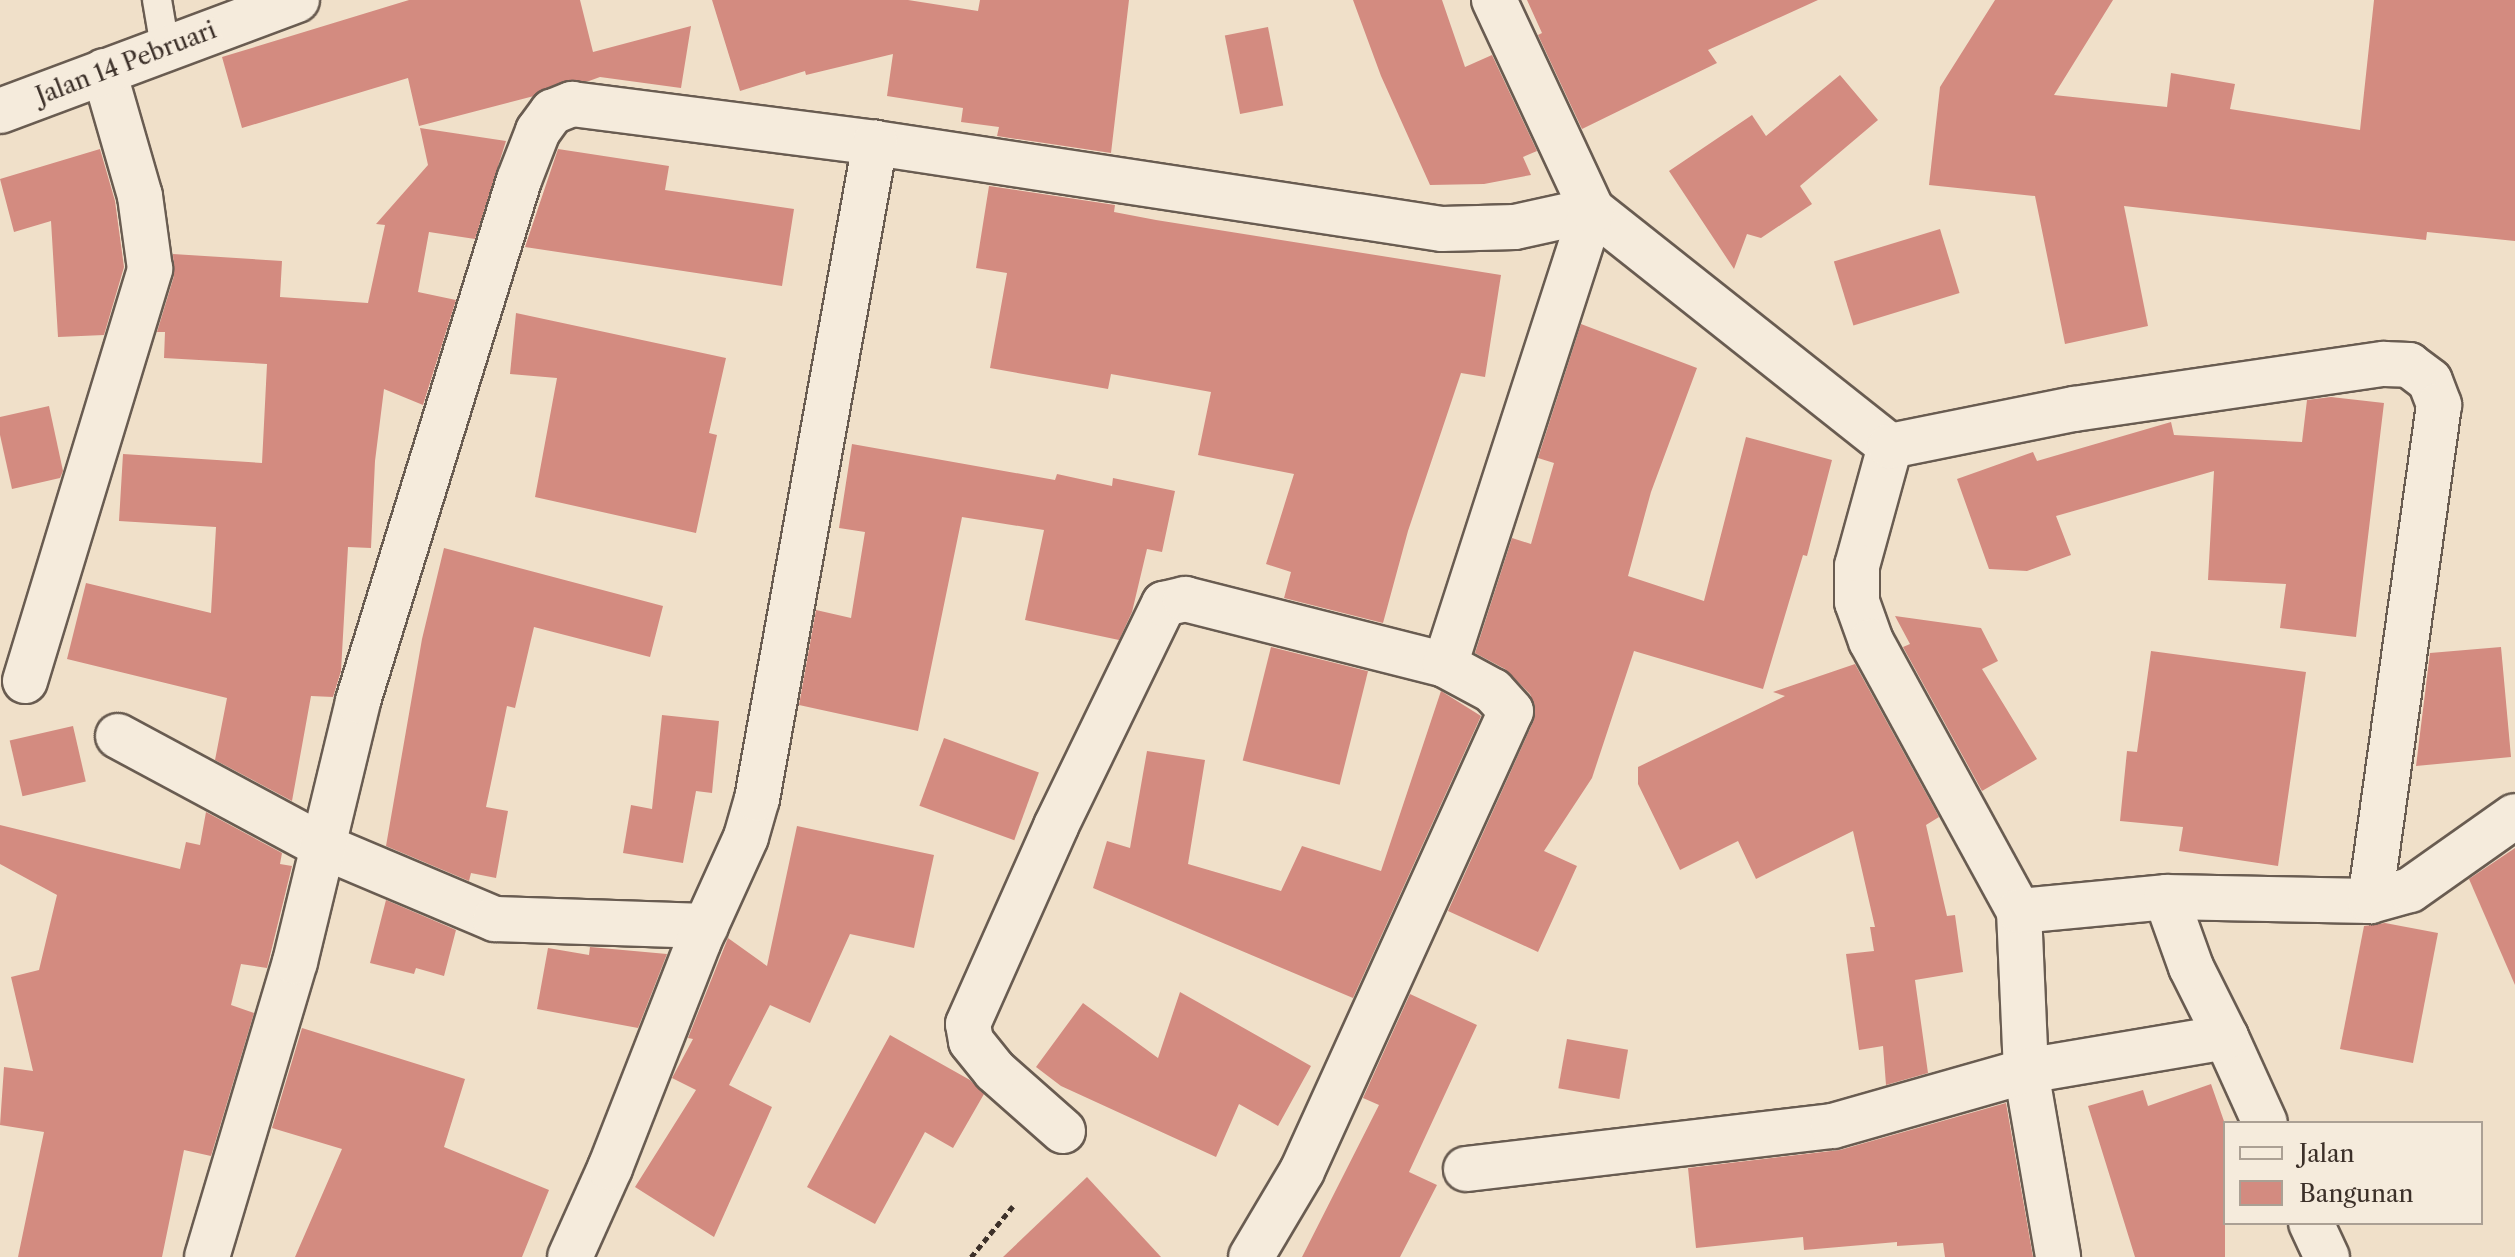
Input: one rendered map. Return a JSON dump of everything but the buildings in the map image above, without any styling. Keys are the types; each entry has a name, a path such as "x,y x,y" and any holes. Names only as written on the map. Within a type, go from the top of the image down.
{"street":[{"name":"Jalan 14 Pebruari","path":"0,111 297,0"},
{"path":"1494,0 1592,210 1890,446 2074,409 2384,364 2409,365 2430,381 2439,405 2435,440 2370,901"},
{"path":"25,681 150,269 140,196 104,71"},
{"path":"207,1257 295,962 358,701 514,195 538,131 552,112 572,104 875,143 1442,229 1515,227 1592,210"},
{"path":"570,1257 706,926 746,837 757,799 875,143"},
{"path":"1445,665 1592,210"},
{"path":"1890,446 1857,566 1857,602 1871,641 2019,911 2026,1071 2058,1257"},
{"path":"1063,1131 995,1071 971,1041 968,1024 1056,826 1164,604 1185,599 1445,665 1493,691 1511,711 1505,730 1302,1171 1251,1257"},
{"path":"118,736 322,846 495,919 706,926"},
{"path":"2019,911 2166,897 2370,901 2410,890 2515,816"},
{"path":"2166,897 2191,967 2264,1121"},
{"path":"1466,1169 1833,1126 2026,1071 2226,1037"},
{"path":"2312,1225 2327,1257"}],"lane":[{"path":"157,0 165,47"}],"path":[{"path":"971,1257 1013,1206"}]}
